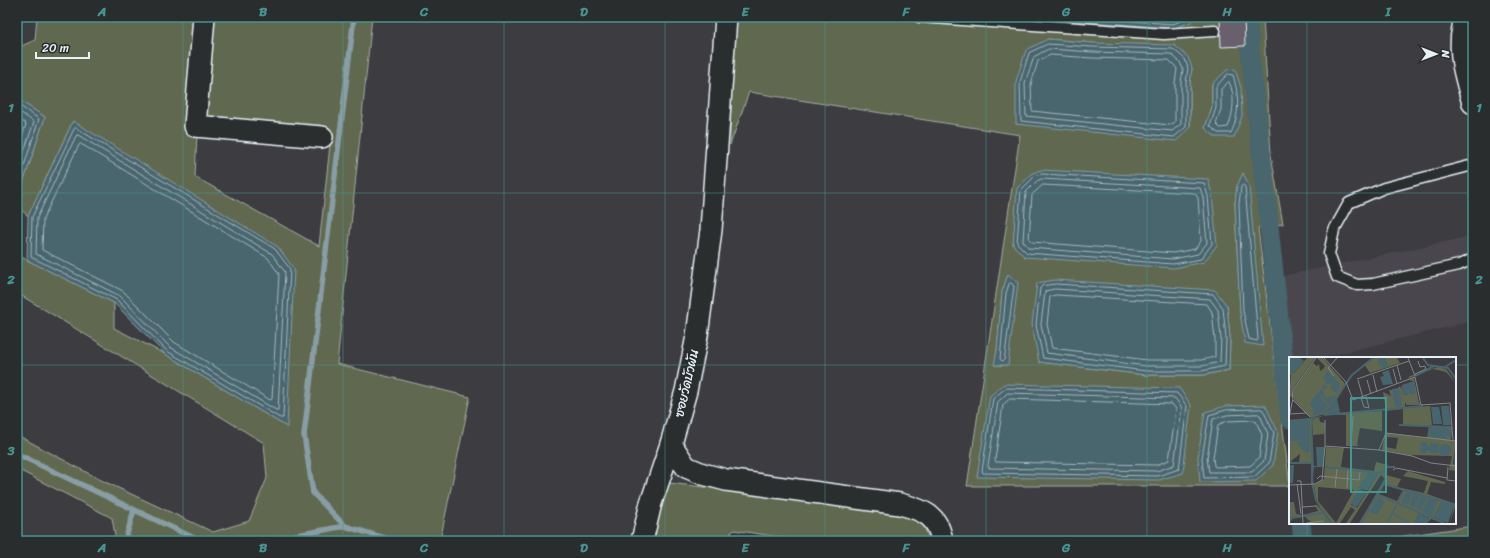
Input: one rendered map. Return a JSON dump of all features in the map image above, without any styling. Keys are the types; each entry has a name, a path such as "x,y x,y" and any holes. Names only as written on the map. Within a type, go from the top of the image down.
{"street":[{"path":"204,17 195,126 322,137"},
{"name":"ซอยวัดบัวผัน","path":"642,541 651,503 671,444 686,391 697,336 711,230 726,17"},
{"path":"1466,17 1463,25 1461,42 1464,74 1473,103"},
{"path":"671,444 686,467 703,474 726,480 900,504 919,509 932,517 940,531 942,541"}],"lane":[{"path":"919,17 1164,34 1215,31"},
{"path":"1473,165 1384,188 1349,203 1334,230 1329,254 1338,277 1357,285 1373,284 1459,265 1473,259"}],"shaded area":[{"path":"1473,236 1473,321 1325,357 1292,357 1282,276"}],"green space":[{"path":"37,17 372,17 337,364 470,397 440,541 113,541 115,535 112,518 17,469 17,435 101,480 213,532 249,521 267,478 264,443 17,293 17,255 114,303 114,328 165,354 287,427 73,121 28,216 17,206 17,201 45,117 17,99 17,48 35,40","holes":["197,134 330,145 319,246 195,177"]},
{"path":"733,17 1021,17 1174,28 1190,22 1192,17 1263,17 1271,155 1283,224 1258,228 1289,486 967,486 1020,135 749,92 730,145","holes":["1048,39 1093,43 1192,68 1190,83 1190,128 1016,124","1212,84 1216,137 1205,128 1212,107","1237,186 1246,343 1240,312 1235,204","1016,214 1025,257 1013,245","1008,275 1007,365 995,365 1002,292","1227,306 1230,338 1229,370 1203,375 1146,375 1039,362"]},
{"path":"669,483 884,508 920,517 930,541 805,541 734,530 723,541 652,541"},
{"path":"1473,526 1473,541 1370,541"}],"water":[{"path":"1021,17 1192,17 1191,22 1174,28"},
{"path":"1048,39 1093,43 1174,45 1188,57 1192,68 1190,83 1190,128 1176,141 1016,124 1016,81 1026,50"},
{"path":"1235,69 1241,88 1242,116 1234,137 1216,137 1205,128 1212,107 1212,84 1227,70"},
{"path":"17,99 45,117 17,201"},
{"path":"73,121 278,247 294,269 287,427 165,354 114,303 27,260 28,216"},
{"path":"1041,170 1208,179 1212,195 1217,245 1204,262 1174,268 1025,257 1013,245 1017,188 1033,173"},
{"path":"1243,173 1249,186 1263,346 1245,343 1240,312 1235,204 1237,186"},
{"path":"1008,274 1018,283 1008,365 994,365 997,351 1002,292"},
{"path":"1055,280 1215,290 1227,306 1230,338 1229,370 1203,375 1146,375 1039,362 1032,325 1037,283"},
{"path":"1004,384 1179,388 1191,405 1183,473 1159,480 977,477 990,396"},
{"path":"1265,405 1278,432 1273,465 1256,481 1200,482 1198,457 1205,412 1226,406"}],"building":[{"path":"1220,17 1244,17 1245,46 1221,47"}],"waterway":[{"path":"345,526 313,493 304,435 354,17"},
{"path":"1248,17 1250,52 1289,410"},
{"path":"17,454 200,541"},
{"path":"125,541 134,510"},
{"path":"1301,524 1303,541"},
{"path":"265,541 345,526 394,541"}]}
